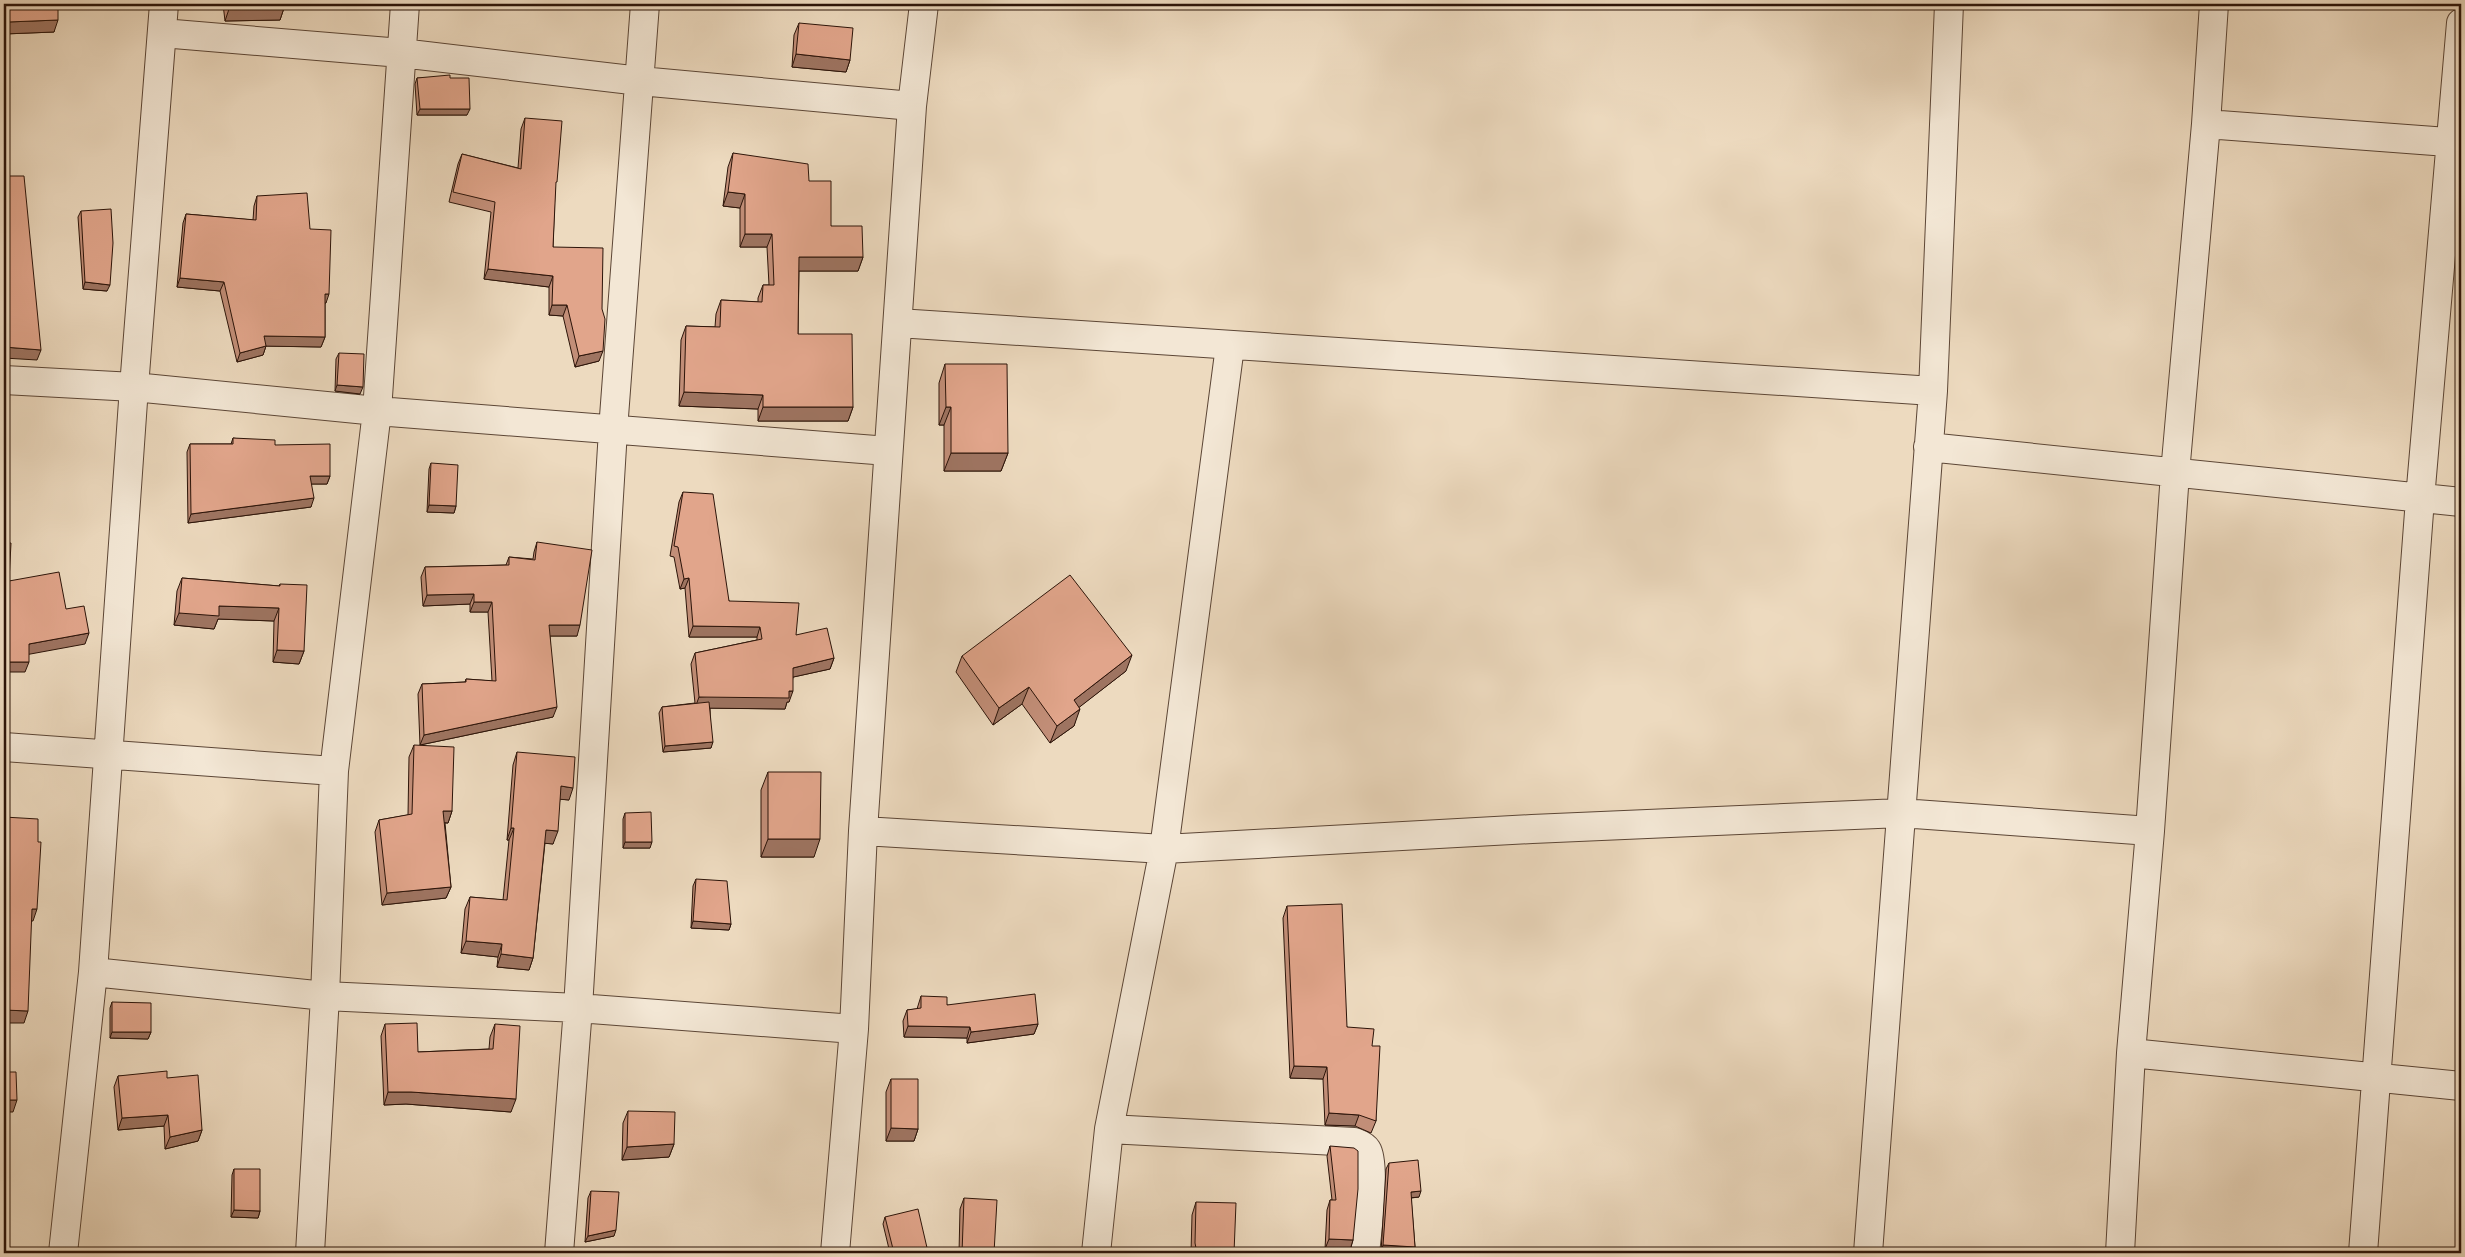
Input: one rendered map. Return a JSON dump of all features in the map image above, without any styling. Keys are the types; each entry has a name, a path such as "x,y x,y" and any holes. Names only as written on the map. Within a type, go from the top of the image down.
{"street":[{"path":"62,1253 93,972 134,387 164,4"},
{"path":"310,1253 334,771 377,412 405,4"},
{"path":"558,1253 578,1008 614,430 645,4"},
{"path":"835,1253 854,1029 863,831 912,106 924,4"},
{"path":"1868,1253 1933,391 1949,4"},
{"path":"2120,1253 2131,1053 2150,831 2175,473 2206,124 2214,4"},
{"path":"2363,1253 2420,499 2456,143 2461,23"},
{"path":"162,33 401,53 640,81 912,106"},
{"path":"2206,124 2456,143"},
{"path":"898,323 1933,391"},
{"path":"1096,1253 1109,1129 1164,849 1230,346"},
{"path":"4,380 134,387 377,412 888,451"},
{"path":"1928,447 2461,502"},
{"path":"4,747 334,771"},
{"path":"863,831 1164,849 1532,829 1901,813 2150,831"},
{"path":"93,972 324,996 578,1008 854,1029"},
{"path":"2131,1053 2461,1086"},
{"path":"1109,1129 1354,1142 1363,1146 1369,1152 1370,1167 1365,1253"}],"building":[{"path":"9,4 58,4 58,20 8,22"},
{"path":"228,4 284,4 284,8 229,9"},
{"path":"799,23 853,28 850,60 796,54"},
{"path":"450,75 450,78 469,78 470,109 420,109 417,78"},
{"path":"525,118 562,121 556,182 553,247 603,248 602,309 605,319 603,351 579,356 567,305 552,305 553,276 488,269 495,202 453,192 462,154 521,169"},
{"path":"733,153 808,164 809,181 831,181 831,226 862,226 863,257 799,257 798,334 852,334 853,407 763,407 763,395 684,392 686,326 720,327 721,300 762,302 763,285 774,285 772,234 745,234 745,194 728,192"},
{"path":"4,176 24,176 41,350 4,347"},
{"path":"307,193 310,229 331,230 329,294 325,294 325,337 264,336 266,346 240,353 224,282 180,278 186,214 256,220 257,196"},
{"path":"111,209 113,243 110,285 85,282 81,211"},
{"path":"339,353 364,354 363,387 337,385"},
{"path":"945,364 1007,364 1008,453 951,453 951,407 946,407"},
{"path":"233,438 275,440 275,445 330,444 330,476 310,476 314,498 191,514 190,444 233,444"},
{"path":"431,463 458,465 456,506 429,505"},
{"path":"683,492 713,494 729,601 799,603 796,635 827,628 834,658 793,668 793,691 789,691 789,698 699,697 695,653 762,639 760,627 693,626 689,578 684,579 678,547 674,546"},
{"path":"537,542 592,550 580,625 549,625 557,707 424,735 422,684 466,682 466,679 496,681 492,602 474,602 474,594 427,595 425,567 509,565 509,557 535,560"},
{"path":"4,543 11,543 9,581 59,572 66,609 84,606 89,633 29,644 29,662 4,662"},
{"path":"1070,575 1132,655 1074,700 1080,709 1057,726 1029,687 999,708 962,656"},
{"path":"182,578 280,586 280,584 307,585 304,651 277,650 279,608 219,606 219,616 179,613"},
{"path":"709,702 713,742 665,746 662,707"},
{"path":"414,745 454,747 452,811 443,811 451,887 387,893 379,820 412,814"},
{"path":"517,752 575,757 573,788 561,786 558,831 546,830 533,958 501,954 502,944 466,941 470,897 507,900 514,828 511,828"},
{"path":"768,772 821,772 820,839 768,839"},
{"path":"651,812 652,842 625,842 625,813"},
{"path":"4,817 38,819 38,842 41,842 37,909 32,909 28,1011 4,1010"},
{"path":"696,879 727,881 731,924 693,921"},
{"path":"1342,904 1347,1027 1374,1029 1372,1046 1380,1046 1376,1121 1359,1115 1329,1113 1327,1067 1294,1066 1287,906"},
{"path":"1035,994 1038,1024 971,1032 970,1027 908,1026 907,1010 921,1008 921,996 947,997 947,1005"},
{"path":"112,1002 151,1003 151,1032 112,1032"},
{"path":"417,1023 418,1052 493,1049 495,1024 520,1026 516,1099 388,1092 385,1024"},
{"path":"167,1071 167,1078 198,1075 202,1130 170,1137 168,1115 122,1118 118,1076"},
{"path":"4,1072 16,1072 17,1100 4,1100"},
{"path":"891,1079 918,1079 918,1129 891,1128"},
{"path":"628,1111 675,1112 674,1144 627,1147"},
{"path":"1330,1146 1354,1148 1358,1151 1358,1189 1353,1240 1329,1239 1330,1200 1336,1200"},
{"path":"1418,1160 1421,1191 1411,1192 1415,1247 1383,1245 1389,1163"},
{"path":"234,1169 260,1169 260,1211 234,1210"},
{"path":"591,1191 619,1192 616,1230 588,1236"},
{"path":"964,1198 997,1200 994,1253 962,1253"},
{"path":"1196,1202 1236,1203 1234,1253 1197,1253 1195,1243"},
{"path":"918,1209 928,1252 894,1253 885,1217"},
{"path":"432,1248 433,1253 403,1253"}]}
